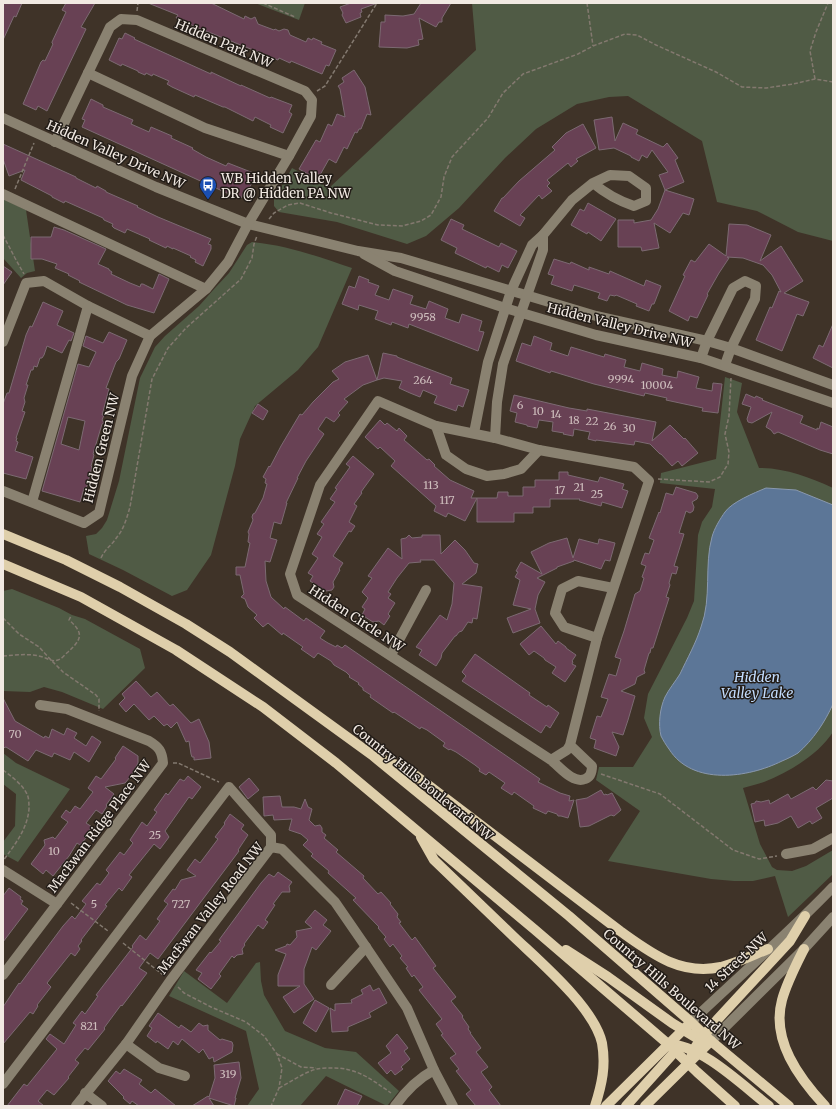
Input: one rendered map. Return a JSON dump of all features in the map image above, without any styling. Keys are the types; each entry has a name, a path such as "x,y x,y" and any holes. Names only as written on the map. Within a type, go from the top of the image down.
{"main road":[{"name":"Country Hills Boulevard NW","path":"3,534 66,560 120,587 186,624 230,652 372,755 569,916 691,1022 705,1039 789,1106"},
{"path":"3,564 80,598 176,650 263,707 336,763 417,830 668,1044 678,1049 696,1053 710,1060 770,1106"},
{"path":"372,755 407,769 654,956 682,966 712,968 733,963 768,949"},
{"path":"417,830 434,860 550,971 575,997 587,1014 602,1042 604,1077 595,1106"},
{"path":"645,1106 689,1064 722,1014 790,941 805,916"},
{"path":"534,929 608,977 686,1031 705,1039"},
{"path":"804,949 782,999 779,1028 788,1055 812,1093 825,1106"},
{"name":"14 Street NW","path":"606,1106 668,1044 686,1031 691,1022"},
{"path":"626,1106 678,1049 687,1037 686,1031"},
{"path":"678,1049 689,1064 735,1106"}],"street":[{"name":"Hidden Park NW","path":"55,142 110,28 121,19 137,20 305,91 308,96"},
{"path":"88,73 205,128 290,156"},
{"path":"248,224 290,156 311,116 312,100 308,96"},
{"name":"Hidden Valley Drive NW","path":"3,118 156,187 248,224 358,251 401,258 596,316 707,341 731,348 833,385"},
{"path":"474,433 488,362 511,291 532,245 543,235 572,200 593,183 610,174 629,176 646,188 646,201 634,206 622,202 605,193 593,183"},
{"path":"6,196 206,289"},
{"name":"Hidden Green NW","path":"3,491 84,523 99,513 132,376 150,336 206,289 228,262 248,224"},
{"path":"495,438 497,402 503,364 543,250 543,235"},
{"name":"Hidden Valley Drive NW","path":"358,251 395,272 521,313 596,335 701,358 833,403"},
{"path":"3,342 26,283 44,281 88,306 150,336"},
{"path":"701,358 707,341 733,288 745,281 756,286 755,300 731,348 725,365"},
{"path":"32,502 88,306"},
{"name":"Hidden Circle NW","path":"592,771 588,778 581,780 574,779 551,760 297,594 290,574 320,485 378,402 436,426 474,433 539,450 634,467 649,481"},
{"path":"436,426 446,455 466,469 487,476 504,474 521,469 539,450"},
{"path":"551,760 567,750 570,745 597,638 649,481"},
{"path":"597,638 564,627 555,613 562,589 578,581 613,588"},
{"path":"391,655 426,590"},
{"name":"MacEwan Ridge Place NW","path":"3,975 163,763 162,753 157,746 149,741 67,709 40,705"},
{"path":"570,745 592,766 592,771"},
{"path":"3,1084 229,787 271,835 271,847"},
{"path":"786,854 813,848 833,838"},
{"name":"MacEwan Valley Road NW","path":"76,1106 126,1044 170,981 271,847 282,849 335,902 407,1008 434,1070 453,1106"},
{"path":"3,865 57,904"},
{"name":"14 Street NW","path":"691,1022 805,916 833,887"},
{"path":"705,1039 804,949 833,917"},
{"path":"330,985 366,947"},
{"path":"126,1044 159,1068 185,1076"},
{"path":"398,1103 424,1076 434,1070"},
{"path":"86,1094 102,1106"}],"path":[{"path":"263,3 295,17"},
{"path":"308,96 325,86 377,3"},
{"path":"587,3 593,46"},
{"path":"815,79 810,51 828,3"},
{"path":"101,558 105,551 118,537 130,507 152,379 159,363 168,348 186,328 241,279 252,258 255,239 274,213 288,205 300,203 331,213 378,225 402,226 421,221 431,214 441,197 444,178 452,157 488,118 502,93 523,74 578,54 593,46 625,34 637,34 656,46 716,72 742,87 766,88 815,79 833,82"},
{"path":"6,196 13,193 38,134"},
{"path":"3,235 26,276 26,283"},
{"path":"649,481 659,479 709,482 720,477 728,464 729,452 726,434 729,416 731,376"},
{"path":"3,656 31,655 51,660 59,660 79,641 80,632 69,620 71,616"},
{"path":"3,618 19,634 39,647 64,672 100,699 100,709 96,720"},
{"path":"163,763 178,763 229,787"},
{"path":"3,770 18,782 27,794 29,805 24,831 3,865"},
{"path":"592,771 660,794 733,850 759,859 786,854"},
{"path":"170,981 184,993 211,1007 246,1022 264,1036 277,1054 282,1068 279,1088 271,1106"},
{"path":"277,1054 301,1067 318,1069 342,1068 355,1071 374,1082 398,1103"},
{"path":"279,1088 318,1069"}],"green space":[{"path":"255,3 305,3 299,20"},
{"path":"472,3 833,3 833,241 798,232 757,211 717,202 702,141 628,96 609,97 577,104 536,129 505,158 459,208 426,236 407,244 337,222 279,212 274,206 274,200 292,168 329,188 476,50"},
{"path":"3,199 26,210 35,271 27,273 21,278 3,258"},
{"path":"252,242 290,249 352,268 318,347 298,370 255,406 240,439 235,466 211,555 187,590 172,596 89,554 86,536 96,534 107,520 119,481 140,378 155,347 165,336 199,306 229,273 247,245"},
{"path":"725,377 742,383 737,412 759,468 788,471 833,488 833,732 819,748 793,768 764,782 743,788 760,844 772,867 777,870 792,871 806,866 833,850 833,874 788,917 775,876 753,881 711,879 608,861 640,811 596,780 599,767 633,767 652,737 644,718 648,694 687,618 694,601 698,535 702,522 712,507 715,489 660,483 661,473 716,459"},
{"path":"12,589 59,608 72,615 85,619 140,649 145,668 103,709 62,692 44,687 30,692 3,691 3,591"},
{"path":"3,753 16,763 70,789 18,862 3,854 3,842 15,826 16,794 3,784"},
{"path":"260,962 261,981 264,995 285,1031 325,1048 356,1052 399,1091 387,1106 326,1076 300,1106 247,1106 259,1089 246,1031 169,996 184,971 227,1003 256,963"}],"water":[{"name":"Hidden Valley Lake","path":"766,488 796,490 833,505 833,704 814,737 798,753 768,767 753,772 721,775 706,774 692,769 679,761 661,736 660,721 663,701 680,674 701,627 706,605 708,559 712,537 716,527 728,508 744,498"}],"building":[{"path":"3,3 22,3 3,40"},
{"path":"66,3 95,3 81,27 86,29 47,111 38,106 36,110 23,104 41,62 43,60 45,61 53,44 52,42 66,12 62,10"},
{"path":"148,3 211,3 244,19 245,16 251,19 255,17 258,24 279,31 284,29 288,30 290,35 306,42 308,38 312,40 313,38 322,42 321,44 336,50 329,66 326,65 322,74 291,61 290,63 279,58 278,60 201,29 176,18 178,15"},
{"path":"351,3 375,4 361,9 361,17 346,23 340,7"},
{"path":"421,3 451,3 442,18 442,22 439,22 436,27 419,18 423,39 418,40 419,45 407,48 379,47 381,22 385,22 385,15 403,16 414,14"},
{"path":"125,33 135,38 134,39 211,74 211,72 270,98 271,97 292,105 289,112 292,114 283,133 270,127 271,125 255,117 253,121 225,107 195,95 194,97 172,87 167,84 169,81 153,74 152,76 146,73 145,75 122,64 121,66 109,60 119,38 122,39"},
{"path":"354,70 365,87 371,115 367,114 361,129 359,129 357,133 355,132 347,149 344,147 336,163 329,159 320,175 317,173 315,178 299,169 316,140 320,142 328,124 332,126 337,114 345,117 340,89 338,86 344,82 342,78"},
{"path":"91,99 103,105 103,107 133,120 131,124 149,132 151,127 172,136 171,138 226,166 228,163 256,174 247,193 244,192 241,198 229,194 82,127 85,120 82,119"},
{"path":"612,117 615,141 623,123 638,130 636,134 663,147 667,143 678,158 675,160 684,182 665,190 659,175 668,172 652,150 647,158 642,155 639,161 614,148 599,150 594,120"},
{"path":"583,124 596,148 576,159 578,161 571,167 568,163 547,180 550,183 547,186 552,191 542,199 539,195 520,215 525,218 520,226 494,211 502,198 519,181 555,150 552,147 566,133"},
{"path":"3,144 76,177 96,188 97,186 106,192 138,206 137,207 158,217 211,239 208,244 211,245 211,249 203,266 195,262 196,260 190,257 191,256 167,246 166,248 127,229 125,233 114,228 112,226 113,224 104,220 103,218 65,201 64,203 52,197 21,180 25,170 9,176 3,159"},
{"path":"665,190 694,199 689,215 683,213 670,233 654,223 659,248 642,251 641,247 618,247 618,220 634,220 634,223 651,220 658,209"},
{"path":"588,203 616,219 601,241 588,232 587,234 571,225 580,209 584,211"},
{"path":"451,219 464,225 462,229 499,247 501,243 517,251 508,268 502,265 499,272 487,266 486,268 455,253 457,248 441,240"},
{"path":"729,224 747,225 771,235 760,261 781,246 803,281 784,293 809,302 803,316 797,314 782,351 756,340 770,307 772,308 779,291 781,292 772,275 763,265 743,258 727,257 729,258 707,294 708,295 697,318 690,316 688,321 669,311 685,276 683,275 691,260 695,262 709,244 726,256"},
{"path":"54,227 106,249 98,264 109,269 112,272 111,274 130,283 140,287 141,284 143,284 153,289 159,274 169,279 154,313 127,305 79,282 80,281 68,275 69,274 55,268 57,264 42,259 31,259 31,237 51,237"},
{"path":"554,259 570,264 571,262 589,270 589,267 609,274 610,271 644,286 646,280 661,286 654,304 652,304 649,311 616,295 610,295 607,301 598,298 600,293 574,285 572,291 551,284 554,276 548,274"},
{"path":"3,266 12,272 3,285"},
{"path":"359,276 369,280 368,282 379,286 375,295 389,300 393,289 413,296 410,304 426,309 429,301 448,309 445,318 459,323 462,314 482,321 479,331 484,332 478,351 409,324 408,328 392,322 391,325 375,319 378,311 359,305 358,310 342,304 349,286 355,288"},
{"path":"43,302 63,311 57,325 74,333 71,341 69,340 62,353 47,346 37,367 34,366 33,370 31,370 26,385 28,385 22,411 25,412 16,438 16,441 18,442 15,451 33,457 26,479 3,473 3,404 7,393 9,393 26,335 30,326 32,327"},
{"path":"833,324 833,368 813,358 819,345 823,347"},
{"path":"109,332 127,340 119,359 116,362 106,388 109,389 102,415 104,415 102,420 104,423 102,424 93,454 92,467 86,489 84,488 80,502 42,491 78,364 89,367 96,352 83,346 86,336 103,343","holes":["68,417 85,421 79,450 61,444"]},
{"path":"534,336 552,343 550,350 568,356 571,347 604,357 605,354 626,360 624,367 640,371 642,363 663,369 662,375 677,378 678,371 699,377 696,388 712,391 713,383 722,384 718,413 702,411 703,408 666,400 667,398 645,393 644,396 594,384 551,371 550,373 516,361 522,343 531,346"},
{"path":"383,353 397,356 452,378 450,384 469,390 463,407 458,405 456,411 434,403 437,396 423,390 420,397 410,393 399,388 402,381 384,378 377,380"},
{"path":"368,355 377,380 363,385 344,399 348,402 338,413 340,415 334,422 326,417 318,429 324,434 306,461 297,478 286,503 281,524 274,522 270,538 277,540 270,562 265,561 266,581 271,597 284,609 285,607 304,621 306,618 325,631 320,638 336,647 337,645 342,648 345,645 540,779 538,782 560,793 570,796 569,801 574,800 568,818 558,816 557,814 548,811 546,814 533,808 534,806 514,792 512,795 501,788 505,783 489,772 486,775 479,771 480,769 475,765 456,752 443,746 445,743 427,730 421,727 420,729 370,697 371,695 363,690 363,688 358,684 359,683 349,677 350,676 346,672 334,665 331,661 318,653 314,658 301,649 303,647 283,633 282,635 268,623 263,627 254,618 257,615 248,607 245,599 241,597 244,594 240,575 236,575 236,567 245,567 250,543 248,542 248,532 253,520 253,514 263,498 267,484 265,483 266,479 263,477 300,414 302,415 333,382 339,379 332,371 345,362"},
{"path":"746,394 755,398 756,396 763,399 762,400 803,416 800,423 817,430 817,428 819,429 821,422 833,427 833,454 778,432 774,434 766,427 772,412 752,423 748,422 747,419 751,407 742,404"},
{"path":"514,395 569,408 587,411 587,409 656,422 652,441 670,425 684,439 685,438 698,453 682,466 678,461 672,466 650,444 635,441 634,445 596,441 588,439 590,432 574,429 573,436 563,434 564,433 552,431 553,422 539,420 537,428 527,426 515,422 517,413 510,411"},
{"path":"258,404 268,411 263,420 252,413"},
{"path":"380,420 385,425 387,423 397,431 399,428 407,436 404,440 427,460 429,459 435,465 434,466 450,480 474,491 471,498 477,498 465,521 448,513 446,517 434,511 436,506 391,466 395,461 380,447 378,449 365,437"},
{"path":"353,456 374,474 354,504 357,506 349,522 355,526 351,532 349,531 333,556 343,563 333,582 334,587 332,590 326,591 310,581 313,576 308,573 318,558 312,554 322,537 317,534 324,524 321,522 335,502 330,499 337,489 335,488 350,467 346,464"},
{"path":"559,472 568,472 568,475 598,482 600,477 624,484 622,489 628,491 622,508 602,502 601,506 579,500 580,499 550,499 550,507 533,507 533,513 514,513 514,522 477,522 477,498 497,498 498,492 508,492 508,496 523,496 523,487 535,487 535,480 559,480"},
{"path":"676,487 696,493 698,496 697,499 692,502 694,507 693,511 690,513 686,511 679,533 684,534 674,566 678,567 676,574 672,573 666,597 669,598 653,648 651,648 649,653 644,670 645,673 637,677 635,684 621,691 635,696 623,735 612,732 619,747 616,756 594,748 596,740 590,738 597,716 601,717 608,699 601,697 609,674 616,676 621,659 615,657 635,594 640,591 644,578 642,577 646,566 641,564 645,553 649,554 654,540 649,538 659,512 660,513 666,493 673,495"},
{"path":"409,535 412,538 422,537 422,535 440,535 441,554 455,540 465,550 474,563 478,564 476,573 462,584 482,587 477,619 473,618 472,623 468,622 462,631 455,636 442,653 436,666 419,655 422,650 416,647 440,615 447,620 452,604 454,583 434,560 420,560 421,562 409,563 397,578 388,592 391,594 388,598 395,603 388,614 390,616 384,625 379,621 373,622 362,615 365,609 362,607 368,598 362,592 372,578 368,576 388,548 402,559 401,539 406,538"},
{"path":"567,538 573,558 579,539 598,544 599,539 615,543 610,561 605,560 601,569 574,560 537,578 545,582 538,595 535,609 540,623 513,633 507,618 531,609 513,605 520,580 515,577 518,572 516,571 521,562 542,574 531,552 549,543"},
{"path":"541,626 556,644 558,641 576,655 572,661 572,664 576,666 565,682 552,673 556,667 534,651 529,655 520,644"},
{"path":"475,654 530,693 529,695 547,707 548,705 559,713 550,728 546,725 541,733 462,681 466,676 462,672"},
{"path":"136,681 151,697 157,692 170,706 173,704 191,723 199,719 209,742 211,758 194,760 194,757 192,757 191,754 189,741 186,742 177,722 171,728 167,724 164,726 154,716 149,720 134,704 126,712 119,704 125,698 122,694"},
{"path":"3,698 15,721 44,738 45,736 49,738 52,729 64,735 67,728 77,733 74,738 86,746 92,736 101,742 89,762 74,752 70,760 54,753 52,757 36,750 28,761 6,747 3,748"},
{"path":"123,746 138,756 138,763 131,776 125,783 105,787 114,794 106,805 107,806 102,814 96,810 86,823 92,827 84,837 86,838 80,845 77,843 53,876 46,870 43,874 31,864 45,845 44,840 53,837 55,839 68,822 61,817 66,810 70,813 75,806 80,809 93,792 88,788 96,776 101,779 116,759 115,758"},
{"path":"188,776 201,787 192,799 189,797 165,831 169,837 160,849 154,844 129,875 132,877 122,891 119,888 105,905 107,906 81,940 82,941 78,946 80,949 75,956 71,953 47,983 51,987 37,1005 38,1006 33,1014 30,1012 3,1044 3,1007 19,983 20,984 63,926 72,916 75,919 86,904 82,901 97,883 100,885 109,873 106,870 120,852 124,855 133,843 130,840 142,822 147,826 157,812 154,810 166,793 168,795 180,779 184,781"},
{"path":"249,778 259,790 248,799 239,787"},
{"path":"826,780 833,781 833,798 816,808 822,818 812,824 810,821 798,828 791,816 778,823 765,826 764,820 755,822 751,804 755,803 756,801 761,802 769,800 770,804 788,794 791,799 813,787 816,790"},
{"path":"601,790 604,795 612,793 621,810 614,816 611,815 589,826 580,827 576,800 587,798"},
{"path":"280,796 282,807 294,807 301,809 305,799 308,807 312,809 309,820 315,826 320,825 322,832 326,835 324,838 338,850 336,852 364,876 363,878 378,894 381,892 391,903 390,904 398,914 397,917 401,922 399,923 412,940 415,937 436,966 433,968 456,997 451,1001 463,1016 462,1017 469,1027 468,1029 470,1033 481,1048 476,1052 488,1067 481,1072 492,1087 489,1090 501,1106 476,1106 466,1094 471,1090 456,1071 459,1069 450,1058 456,1054 441,1035 443,1034 436,1024 442,1019 419,990 423,987 414,975 412,977 406,968 408,967 400,958 402,956 393,944 390,947 384,939 386,937 378,928 379,927 353,900 356,898 328,873 329,871 311,856 313,854 303,845 308,840 301,834 289,830 292,819 274,820 273,815 264,816 263,797"},
{"path":"230,814 244,825 241,829 248,835 238,850 239,851 158,959 150,953 139,968 147,973 88,1050 85,1048 75,1060 79,1063 68,1077 69,1078 54,1095 47,1090 38,1101 44,1106 7,1106 24,1084 27,1086 57,1049 46,1039 50,1034 64,1044 76,1025 73,1023 82,1011 85,1014 98,996 96,995 133,947 132,946 140,935 146,940 160,921 157,919 168,904 164,901 173,889 175,890 181,880 196,876 187,870 195,859 200,863 218,839 215,837 225,824 224,823"},
{"path":"278,872 292,882 289,886 290,892 282,892 273,904 275,905 265,920 268,922 263,929 258,925 244,944 245,945 242,949 243,954 237,955 234,958 232,956 219,974 221,976 211,989 198,979 202,973 196,970 221,941 219,940 261,883 269,874 274,877"},
{"path":"9,888 21,897 20,899 23,901 21,904 28,909 3,942 3,896"},
{"path":"315,910 327,920 323,925 331,931 316,950 312,947 304,969 304,984 314,999 294,1013 283,997 300,986 278,986 278,975 286,954 275,950 286,946 287,944 290,945 297,937 296,931 312,928 305,922"},
{"path":"370,985 373,991 379,988 387,1003 369,1013 371,1017 348,1027 348,1031 332,1032 330,1008 335,1011 335,1004 352,1003 351,1000 363,994 361,990"},
{"path":"315,1000 329,1008 316,1032 303,1023"},
{"path":"158,1013 179,1028 181,1025 191,1032 199,1023 203,1026 208,1025 208,1030 220,1040 222,1039 232,1042 232,1052 214,1062 213,1057 209,1059 203,1049 199,1053 182,1039 178,1045 173,1041 168,1049 157,1041 156,1043 147,1036 152,1028 149,1026"},
{"path":"397,1034 408,1048 404,1051 410,1059 401,1067 403,1069 395,1075 391,1070 387,1074 378,1063 391,1053 386,1046"},
{"path":"239,1062 241,1078 234,1106 209,1098 214,1106 192,1106 208,1096 209,1097 215,1078 214,1065"},
{"path":"124,1069 142,1080 139,1084 151,1093 155,1089 176,1106 139,1106 132,1101 130,1104 108,1081 116,1071 120,1074"},
{"path":"345,1089 362,1096 357,1106 337,1106"}],"place":[{"name":"WB Hidden Valley DR @ Hidden PA NW","path":"208,200"}]}
